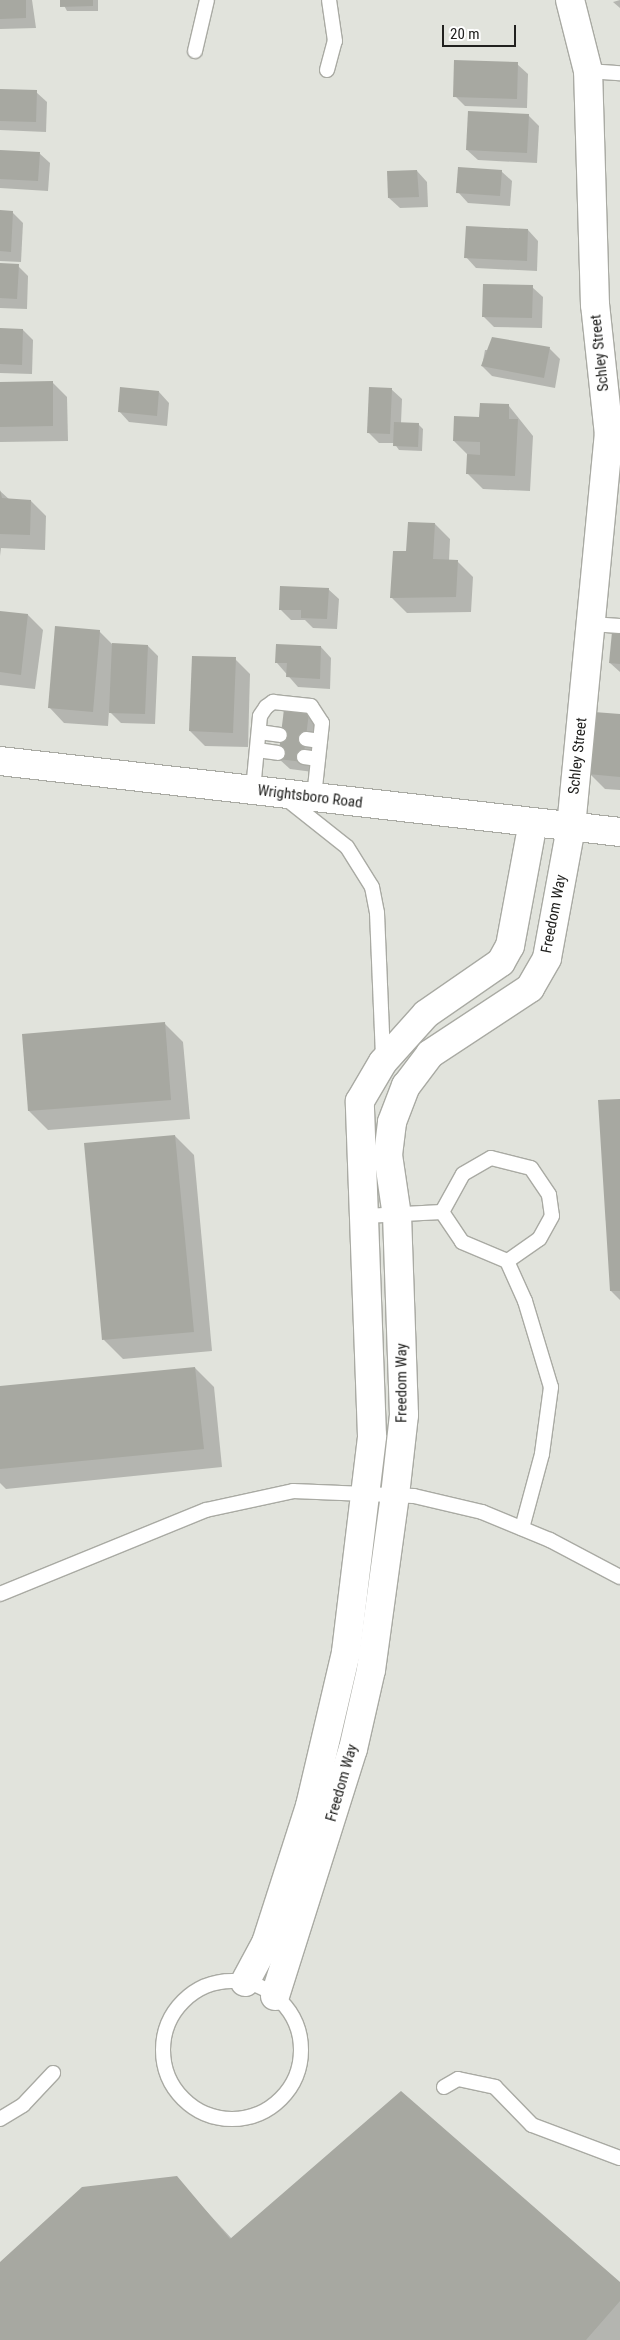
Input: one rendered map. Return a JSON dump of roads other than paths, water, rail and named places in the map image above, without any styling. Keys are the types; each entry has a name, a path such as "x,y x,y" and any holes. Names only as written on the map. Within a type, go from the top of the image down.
{"street":[{"name":"Schley Street","path":"570,0 588,71 595,305 609,434 571,826"},
{"name":"Wrightsboro Road","path":"0,761 620,832"},
{"name":"Freedom Way","path":"245,1982 266,1943 327,1747 346,1652 372,1436 360,1101 383,1062 426,1014 501,962 510,946 533,822"},
{"name":"Freedom Way","path":"275,1996 353,1749 373,1655 395,1495 404,1415 398,1216 388,1155 392,1122 406,1086 430,1054 530,988 546,958 571,826"}],"lane":[{"path":"195,51 207,0"},
{"path":"327,70 335,41 329,0"},
{"path":"588,71 620,73"},
{"path":"591,624 620,626"},
{"path":"252,790 260,716 273,702 311,706 322,723 314,797"},
{"path":"259,732 280,735"},
{"path":"306,739 320,741"},
{"path":"257,750 278,753"},
{"path":"304,757 318,759"},
{"path":"280,793 314,825 347,847 372,888 378,913 383,1062"},
{"path":"442,1212 463,1174 491,1158 531,1168 549,1195 552,1216 539,1239 507,1261"},
{"path":"365,1216 398,1216 442,1212"},
{"path":"442,1212 462,1242 507,1261 525,1301 551,1386 542,1454 522,1528"},
{"path":"0,1594 206,1510 293,1491 395,1495 482,1512 522,1528 620,1577"},
{"path":"245,1982 275,1996 299,2031 301,2045 295,2080 269,2109 252,2116 229,2120 204,2114 174,2088 163,2060 165,2030 174,2011 190,1995 209,1985 245,1982"},
{"path":"0,2119 23,2105 53,2073"},
{"path":"444,2087 458,2079 496,2087 532,2125 620,2158"}]}
